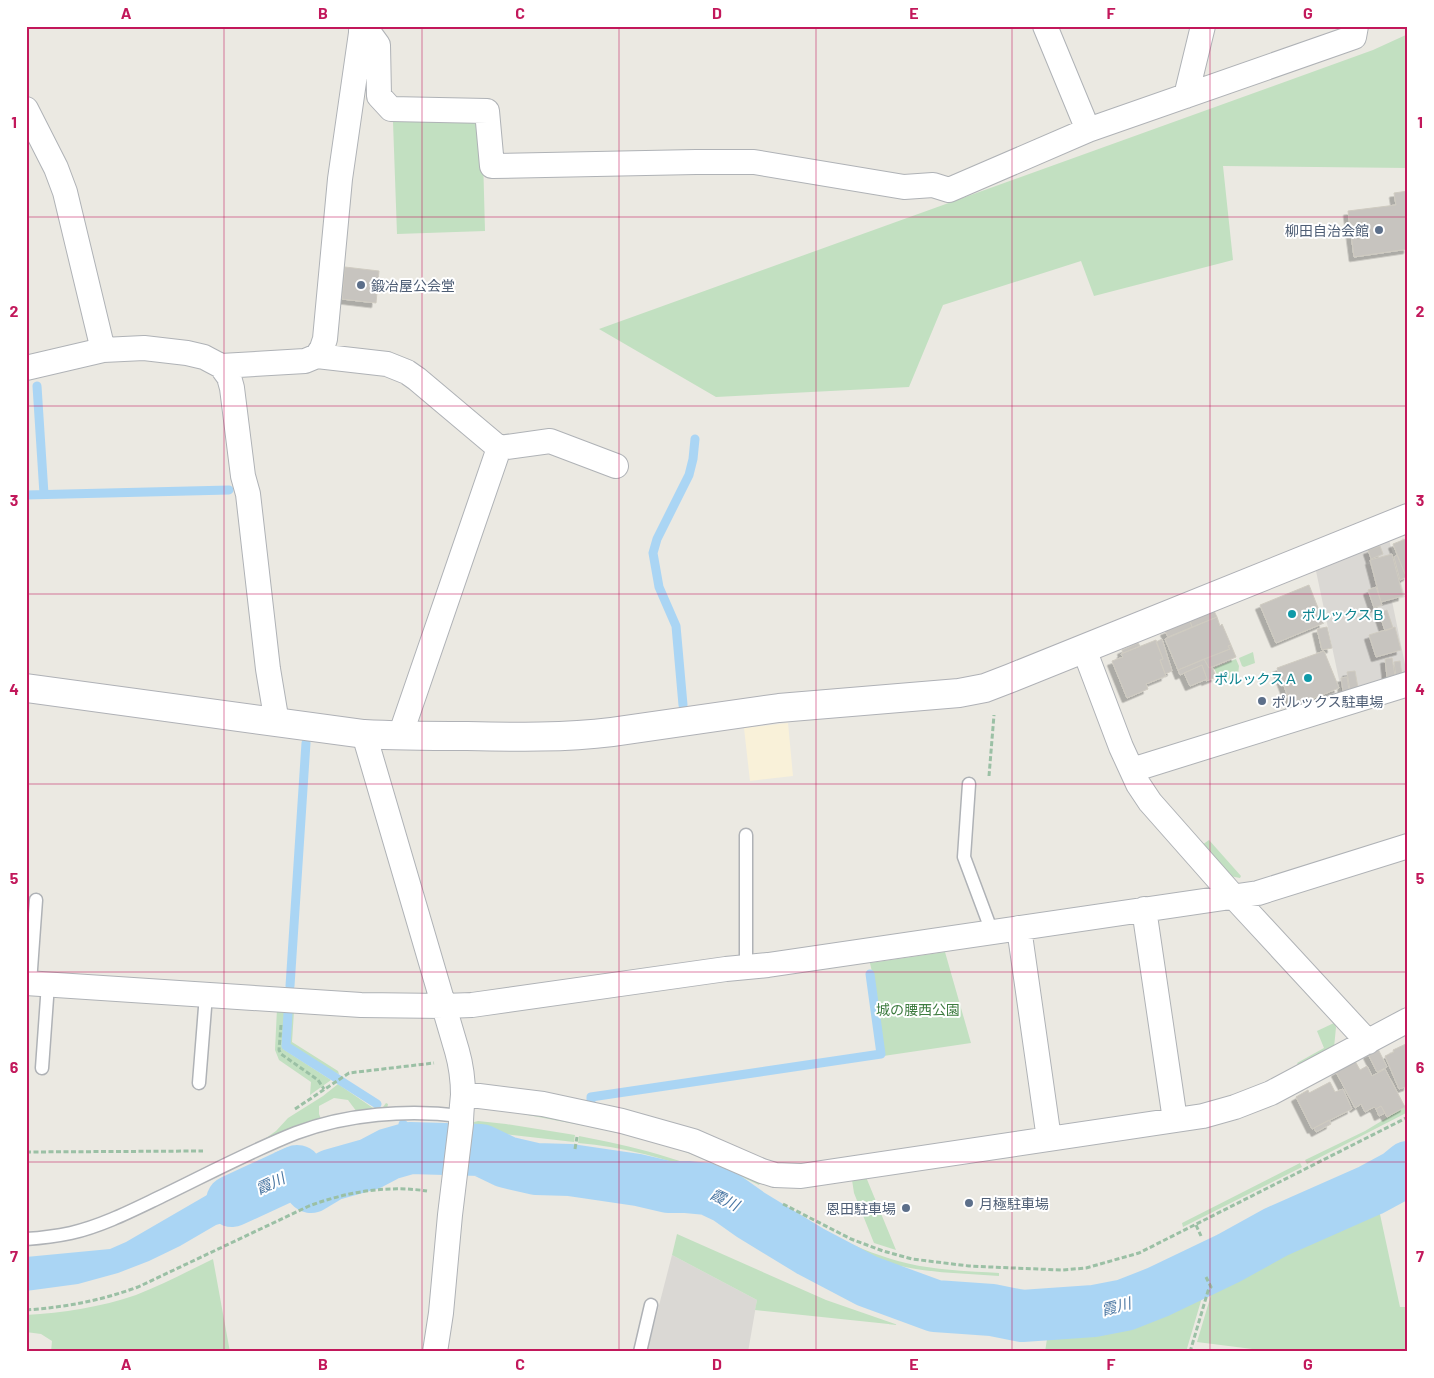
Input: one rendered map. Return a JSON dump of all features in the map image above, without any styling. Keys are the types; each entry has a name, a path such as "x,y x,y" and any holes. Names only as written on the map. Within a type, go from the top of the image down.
{"street":[{"path":"1045,26 1088,130"},
{"path":"1186,96 1203,26"},
{"path":"317,356 325,339 340,179 362,29 370,34 378,45 379,96 391,109 486,111 492,166 754,162 904,187 933,185 949,190 1088,130 1354,38 1356,26"},
{"path":"26,108 56,168 65,192 103,350"},
{"path":"26,368 103,350 144,348 204,357 221,366 229,377 232,388 242,476 248,494 268,669 277,723"},
{"path":"221,366 305,361 317,356 387,364 407,372 417,379 499,448 550,441 616,466"},
{"path":"400,736 499,448"},
{"path":"26,688 364,734 544,737 586,735 779,708 959,693 992,685 1408,518"},
{"path":"1084,649 1121,747 1138,784 1150,802 1233,896 1368,1042"},
{"path":"1132,770 1408,684"},
{"path":"364,734 460,1060 462,1111 441,1313 435,1352"},
{"path":"35,983 362,1004 444,1006 472,1004 746,967 1258,893 1408,846"},
{"path":"1144,909 1175,1120"},
{"path":"1019,928 1049,1139"},
{"path":"462,1111 543,1104 622,1121 686,1138 762,1171 788,1176 821,1173 1203,1116 1271,1093 1408,1020"}],"lane":[{"path":"969,788 964,856 992,932"},
{"path":"746,835 746,967"},
{"path":"36,900 35,983 42,1068"},
{"path":"199,1082 206,994"},
{"path":"26,1239 72,1232 116,1218 267,1146 320,1125 376,1115 462,1111"},
{"path":"640,1352 651,1304"}],"path":[{"path":"969,788 984,785 988,779 996,699 992,685"},
{"path":"280,1032 279,1050 281,1054 318,1080 324,1089"},
{"path":"292,1112 349,1072 460,1060"},
{"path":"782,1203 851,1239 899,1256 928,1262 978,1267 1062,1270 1086,1268 1138,1253 1408,1117"},
{"path":"575,1149 577,1136"},
{"path":"26,1152 206,1151"},
{"path":"26,1310 69,1306 110,1297 138,1287 309,1206 332,1197 369,1190 453,1191"},
{"path":"1196,1225 1201,1236"},
{"path":"1190,1352 1206,1297 1211,1287 1206,1278"}],"shaded area":[{"path":"1389,540 1405,597 1392,601 1407,674 1342,694 1316,571"},
{"path":"788,723 793,776 750,781 744,728"},
{"path":"672,1255 757,1300 748,1352 647,1352"}],"green space":[{"path":"1408,34 1408,168 1223,166 1233,260 1094,296 1081,261 943,305 909,387 716,397 599,329 1373,50"},
{"path":"482,119 485,231 397,234 393,122"},
{"path":"1253,652 1255,663 1242,666 1239,658"},
{"path":"1236,659 1239,666 1238,675 1228,679 1223,684 1221,683 1214,668"},
{"path":"1209,840 1241,876 1240,878 1230,876 1202,845"},
{"name":"城の腰西公園","path":"945,952 971,1043 593,1099 592,1103 588,1103 587,1095 878,1052 867,972 872,972 870,963"},
{"path":"277,1009 286,1010 283,1049 331,1080 310,1095 311,1082 279,1060 275,1050"},
{"path":"291,1011 294,1011 292,1042 338,1071 339,1074 334,1073 288,1044"},
{"path":"1334,1023 1336,1027 1334,1048 1299,1066 1297,1063 1324,1048 1317,1031"},
{"path":"338,1084 373,1108 383,1107 386,1103 388,1104 387,1109 357,1112 348,1100 334,1098 319,1106 321,1119 259,1143 276,1131 288,1118"},
{"path":"1408,1105 1408,1112 1307,1164 1305,1160 1365,1131"},
{"path":"497,1109 533,1112 666,1142 761,1182 759,1185 701,1158 644,1139"},
{"path":"478,1121 575,1135 574,1142 478,1131 474,1122"},
{"path":"579,1136 638,1149 677,1160 715,1174 834,1236 876,1254 923,1266 948,1270 999,1273 999,1276 921,1270 876,1259 826,1238 715,1178 645,1154 612,1147 578,1143"},
{"path":"1300,1163 1302,1167 1183,1227 1182,1223"},
{"path":"866,1177 896,1250 874,1243 854,1193 852,1180"},
{"path":"1408,1187 1408,1189 1378,1205 1400,1307 1408,1307 1408,1352 1277,1352 1197,1342 1214,1285"},
{"path":"677,1234 826,1300 898,1325 755,1310 757,1300 672,1255"},
{"path":"213,1259 230,1352 51,1352 52,1341 41,1334 26,1332 26,1315 82,1309 123,1299 155,1287"},
{"path":"1203,1294 1186,1352 1045,1352 1047,1339 1089,1334 1127,1324"}],"water":[{"path":"288,1147 305,1192 291,1198 284,1197 272,1200 242,1217 216,1225 180,1246 118,1273 78,1284 26,1291 26,1257 110,1249 126,1242 207,1195 270,1166 274,1153"}],"building":[{"name":"柳田自治会館","path":"1408,191 1408,249 1354,257 1348,211 1396,205 1394,193"},
{"name":"鍛冶屋公会堂","path":"345,267 379,271 376,303 342,299"},
{"path":"1408,538 1408,573 1405,574 1393,544"},
{"path":"1380,546 1383,554 1371,559 1368,550"},
{"path":"1392,554 1403,596 1381,602 1370,560"},
{"path":"1397,555 1405,574 1408,573 1408,576 1400,580 1394,557"},
{"name":"ポルックスＢ","path":"1309,585 1324,623 1276,643 1260,605"},
{"path":"1376,587 1382,605 1374,608 1368,590"},
{"path":"1387,610 1393,628 1385,631 1379,613"},
{"path":"1214,611 1217,617 1192,627 1190,621"},
{"path":"1217,617 1231,645 1228,646 1230,649 1178,670 1165,639"},
{"path":"1190,621 1192,627 1168,637 1165,631"},
{"path":"1327,627 1332,648 1322,650 1317,629"},
{"path":"1395,627 1401,650 1376,657 1369,635"},
{"path":"1162,639 1172,671 1165,674 1160,660 1163,659 1156,642"},
{"path":"1156,640 1163,659 1160,660 1166,676 1146,684 1148,689 1127,698 1112,661 1123,657 1121,654"},
{"path":"1138,643 1140,646 1123,653 1122,650"},
{"path":"1231,645 1236,657 1209,668 1204,659 1230,649 1228,646"},
{"name":"ポルックスＡ","path":"1324,651 1339,688 1292,707 1277,668"},
{"path":"1392,658 1395,676 1387,677 1385,659"},
{"path":"1204,659 1209,668 1212,667 1216,677 1206,681 1202,665 1180,675 1178,670"},
{"path":"1400,661 1402,675 1396,676 1394,662"},
{"path":"1202,665 1207,679 1190,686 1184,673"},
{"path":"1355,671 1358,688 1350,690 1347,672"},
{"path":"1347,677 1349,690 1343,691 1341,678"},
{"path":"1408,1043 1408,1086 1399,1089 1385,1056"},
{"path":"1378,1049 1387,1067 1377,1072 1368,1054"},
{"path":"1355,1061 1360,1070 1367,1066 1372,1076 1385,1069 1405,1107 1387,1117 1381,1106 1376,1109 1374,1107 1365,1112 1361,1104 1355,1108 1336,1072"},
{"path":"1330,1082 1335,1092 1343,1089 1352,1109 1312,1129 1296,1097 1308,1090 1309,1093"},
{"path":"1381,1106 1385,1113 1379,1116 1376,1109"},
{"path":"1329,1120 1331,1124 1316,1132 1314,1128"}],"waterway":[{"path":"37,386 44,494"},
{"path":"683,705 676,626 659,587 653,553 657,539 689,475 695,439"},
{"path":"26,495 229,490"},
{"path":"290,986 306,743"},
{"path":"591,1101 591,1097 881,1054 870,974"},
{"path":"288,1013 286,1046 377,1104"},
{"path":"403,1124 426,1149"},
{"name":"霞川","path":"232,1201 297,1171 311,1187 331,1175 370,1164 389,1154 410,1148 481,1150 506,1162 536,1169 570,1170 638,1180 668,1187 708,1189 727,1198 810,1251 867,1281 935,1306 992,1310 1022,1316 1094,1311 1125,1305 1158,1292 1229,1258 1276,1232 1371,1190 1397,1176 1408,1167"}],"place":[{"name":"柳田自治会館","path":"1379,230"},
{"name":"鍛冶屋公会堂","path":"361,285"},
{"name":"ポルックスＢ","path":"1292,614"},
{"name":"ポルックスＡ","path":"1308,678"},
{"name":"ポルックス駐車場","path":"1262,701"},
{"name":"月極駐車場","path":"969,1203"},
{"name":"恩田駐車場","path":"906,1208"}]}
